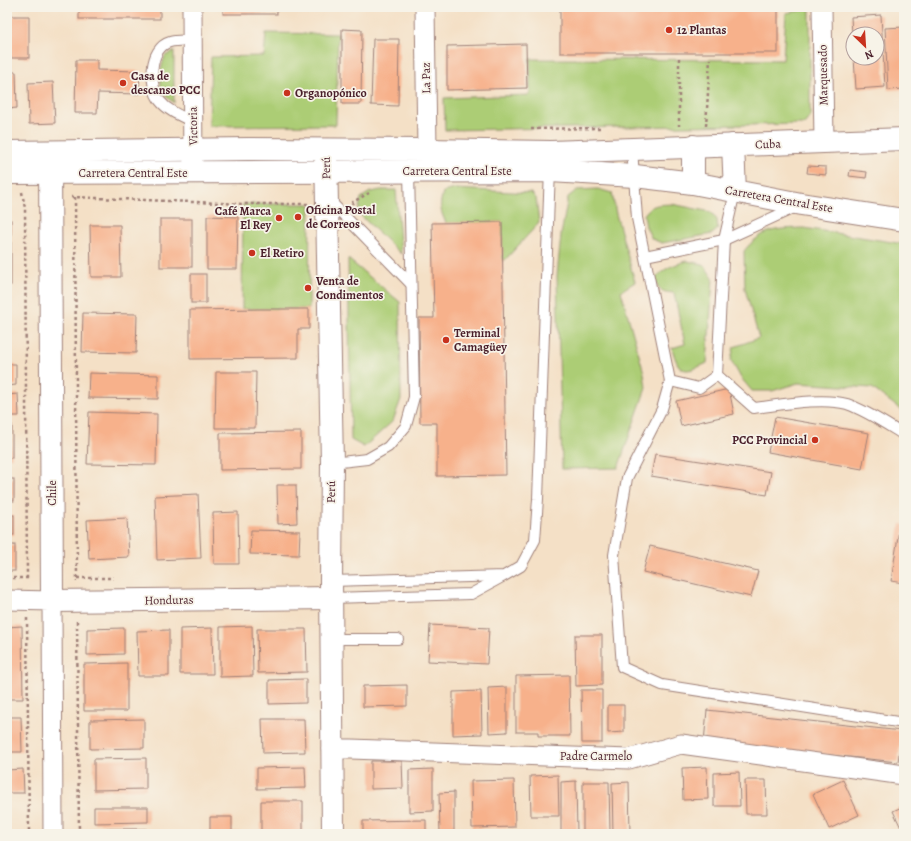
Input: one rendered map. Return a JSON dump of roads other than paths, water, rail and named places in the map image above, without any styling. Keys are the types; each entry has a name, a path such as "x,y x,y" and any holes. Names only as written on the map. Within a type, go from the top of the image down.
{"main road":[{"name":"Cuba","path":"632,149 904,139"},
{"path":"733,145 735,192"},
{"path":"693,183 694,146"},
{"name":"Carretera Central Este","path":"7,152 194,151 248,149 427,150 551,161 635,176 693,183 801,204 904,220"},
{"name":"Carretera Central Este","path":"7,173 50,184 193,173 409,171 551,161 632,149"},
{"name":"Perú","path":"326,150 326,172 319,201 332,463 332,834"},
{"name":"Chile","path":"50,152 52,601"},
{"name":"Honduras","path":"52,601 331,589"}],"street":[{"name":"Victoria","path":"192,7 193,173"},
{"name":"La Paz","path":"425,7 427,150"},
{"name":"Marquesado","path":"822,7 824,142"},
{"name":"Honduras","path":"7,600 52,601"},
{"name":"Chile","path":"52,601 54,834"},
{"name":"Padre Carmelo","path":"332,749 351,748 629,759 681,744 904,776"}],"lane":[{"path":"192,40 170,42 159,49 153,62 152,87 159,100 172,112 193,122"},
{"path":"632,149 637,218 670,381 662,409 627,478 624,493 614,555 622,667 662,685 904,723"},
{"path":"331,589 471,594 522,566 535,540 538,499 551,161"},
{"path":"332,463 367,459 388,447 406,426 414,397 409,171"},
{"path":"717,375 724,240 735,192"},
{"path":"319,201 411,284"},
{"path":"645,256 724,240 801,204"},
{"path":"670,381 699,388 717,375"},
{"path":"717,375 754,408 816,401 846,404 873,416 904,435"},
{"path":"331,589 504,576"},
{"path":"331,639 398,639"}],"place":[{"name":"12 Plantas","path":"669,30"},
{"name":"Casa de descanso PCC","path":"123,83"},
{"name":"Organopónico","path":"287,93"},
{"name":"Oficina Postal de Correos","path":"298,217"},
{"name":"Café Marca El Rey","path":"279,218"},
{"name":"El Retiro","path":"252,253"},
{"name":"Venta de Condimentos","path":"308,288"},
{"name":"Terminal Camagüey","path":"446,340"},
{"name":"PCC Provincial","path":"815,440"}]}
